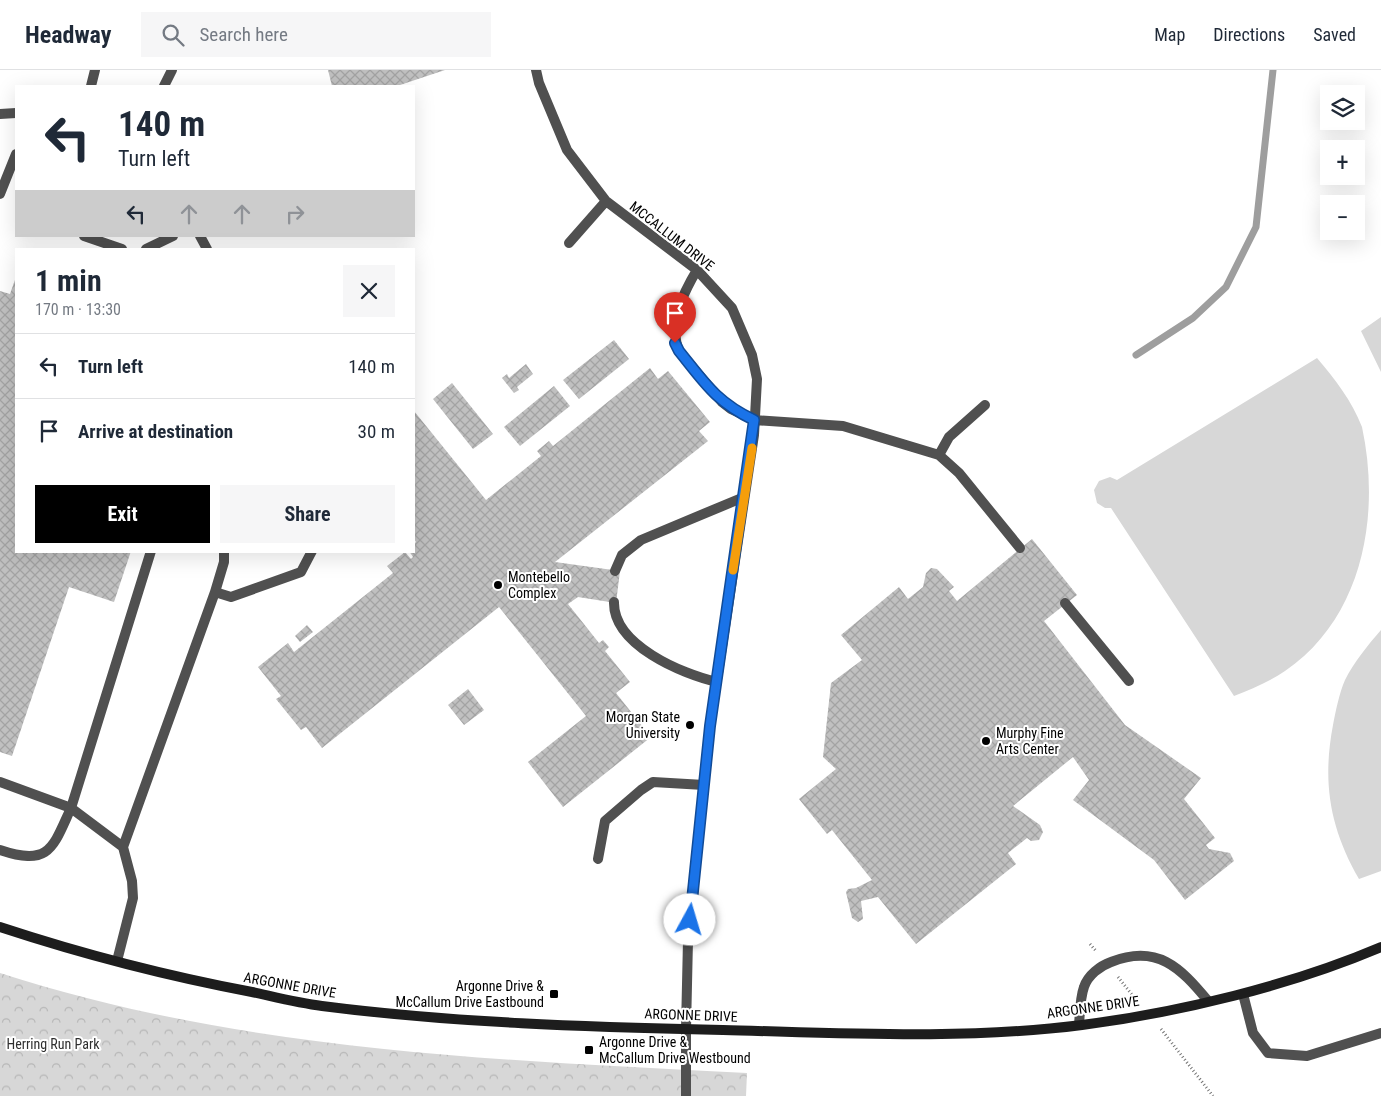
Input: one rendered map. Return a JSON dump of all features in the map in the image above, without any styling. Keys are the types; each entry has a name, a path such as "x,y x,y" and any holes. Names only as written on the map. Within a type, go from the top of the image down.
{"main road":[{"name":"ARGONNE DRIVE","path":"0,927 117,961 207,984 319,1006 435,1017 686,1029 891,1034 985,1032 1079,1025 1243,994 1325,970 1381,947"}],"street":[{"path":"91,85 95,70"},
{"path":"164,85 172,70"},
{"name":"MCCALLUM DRIVE","path":"536,70 539,83 567,150 606,201 697,270 732,308 749,346 756,379 754,420 744,497 716,682 688,940 686,1096"},
{"path":"0,114 15,113"},
{"path":"0,194 15,156"},
{"path":"569,243 606,201"},
{"path":"87,237 119,248"},
{"path":"148,248 171,237"},
{"path":"697,270 683,293 675,330 675,343 679,351 722,402 731,409 754,420 843,426 939,454 958,473 1020,548"},
{"path":"939,454 949,437 985,405"},
{"path":"615,571 622,555 641,540 744,497"},
{"path":"0,850 29,856 42,854 52,848 71,808 150,553"},
{"path":"117,961 132,898 132,880 123,847 214,592 224,562 224,553"},
{"path":"214,592 231,597 301,572 311,553"},
{"path":"614,602 619,624 644,650 686,673 716,682"},
{"path":"1065,603 1129,681"},
{"path":"0,782 71,808 123,847"},
{"path":"598,859 605,821 641,790 653,782 704,785"},
{"path":"1079,1025 1084,987 1094,971 1125,956 1155,956 1185,973 1208,1001"},
{"path":"1243,994 1253,1033 1268,1054 1307,1056 1381,1033"}],"path":[{"path":"1157,1024 1213,1096"}],"green space":[{"path":"1381,317 1381,372 1361,331"},
{"path":"1317,358 1342,391 1362,427 1369,495 1367,529 1360,562 1349,594 1333,623 1311,649 1279,675 1234,696 1111,508 1105,508 1097,503 1094,490 1099,481 1110,477 1117,480"},
{"path":"1381,630 1381,871 1359,879 1341,842 1335,823 1331,805 1328,766 1333,725 1345,680 1357,660"},
{"name":"Herring Run Park","path":"0,973 91,999 183,1020 276,1035 464,1056 747,1073 746,1096 0,1096"}],"building":[{"path":"328,70 445,70 400,85 332,85"},
{"path":"15,280 15,553 130,553 114,602 69,587 12,756 0,752 0,291 10,294"},
{"path":"614,340 629,359 579,399 563,380"},
{"path":"526,364 533,374 517,387 519,390 514,393 502,378 507,374 509,378"},
{"name":"Montebello Complex","path":"650,368 658,379 668,371 710,422 699,431 708,441 555,562 620,571 616,603 578,597 568,604 599,643 603,640 609,647 605,651 630,682 616,693 651,737 563,807 528,762 586,716 499,607 322,748 306,727 301,730 276,699 281,696 258,667 288,643 294,652 393,573 387,566 404,553 411,559 413,557 410,553 415,553 416,542 415,412 486,500 541,456 537,451 549,441 553,446"},
{"path":"452,383 493,434 473,449 433,399"},
{"path":"554,386 570,406 520,446 504,427"},
{"name":"Murphy Fine Arts Center","path":"1032,539 1077,595 1044,621 1125,725 1201,778 1184,799 1215,838 1206,845 1209,849 1230,853 1234,861 1185,900 1154,860 1073,800 1089,780 1073,757 1013,806 1040,825 1043,832 1039,840 1031,841 1027,838 1008,853 1016,864 916,944 878,897 861,901 863,919 858,922 852,918 846,892 848,889 856,888 872,880 832,830 827,834 799,799 836,769 823,757 831,683 862,660 841,635 899,587 908,599 923,587 926,573 931,568 937,569 954,587 949,591 957,601"},
{"path":"307,625 313,632 300,642 295,636"},
{"path":"468,689 484,710 464,725 448,705"}],"waterway":[{"path":"1136,355 1193,318 1226,287 1256,227 1273,70"}],"slow traffic":[{"path":"733,570 752,448"}],"place":[{"name":"Montebello Complex","path":"498,585"},
{"name":"Morgan State University","path":"690,725"},
{"name":"Murphy Fine Arts Center","path":"986,741"},
{"name":"Argonne Drive & McCallum Drive Eastbound","path":"554,994"},
{"name":"Argonne Drive & McCallum Drive Westbound","path":"589,1050"}],"route":[{"path":"675,343 698,375 722,402 731,409 754,420 754,435 710,726 690,920"}]}
